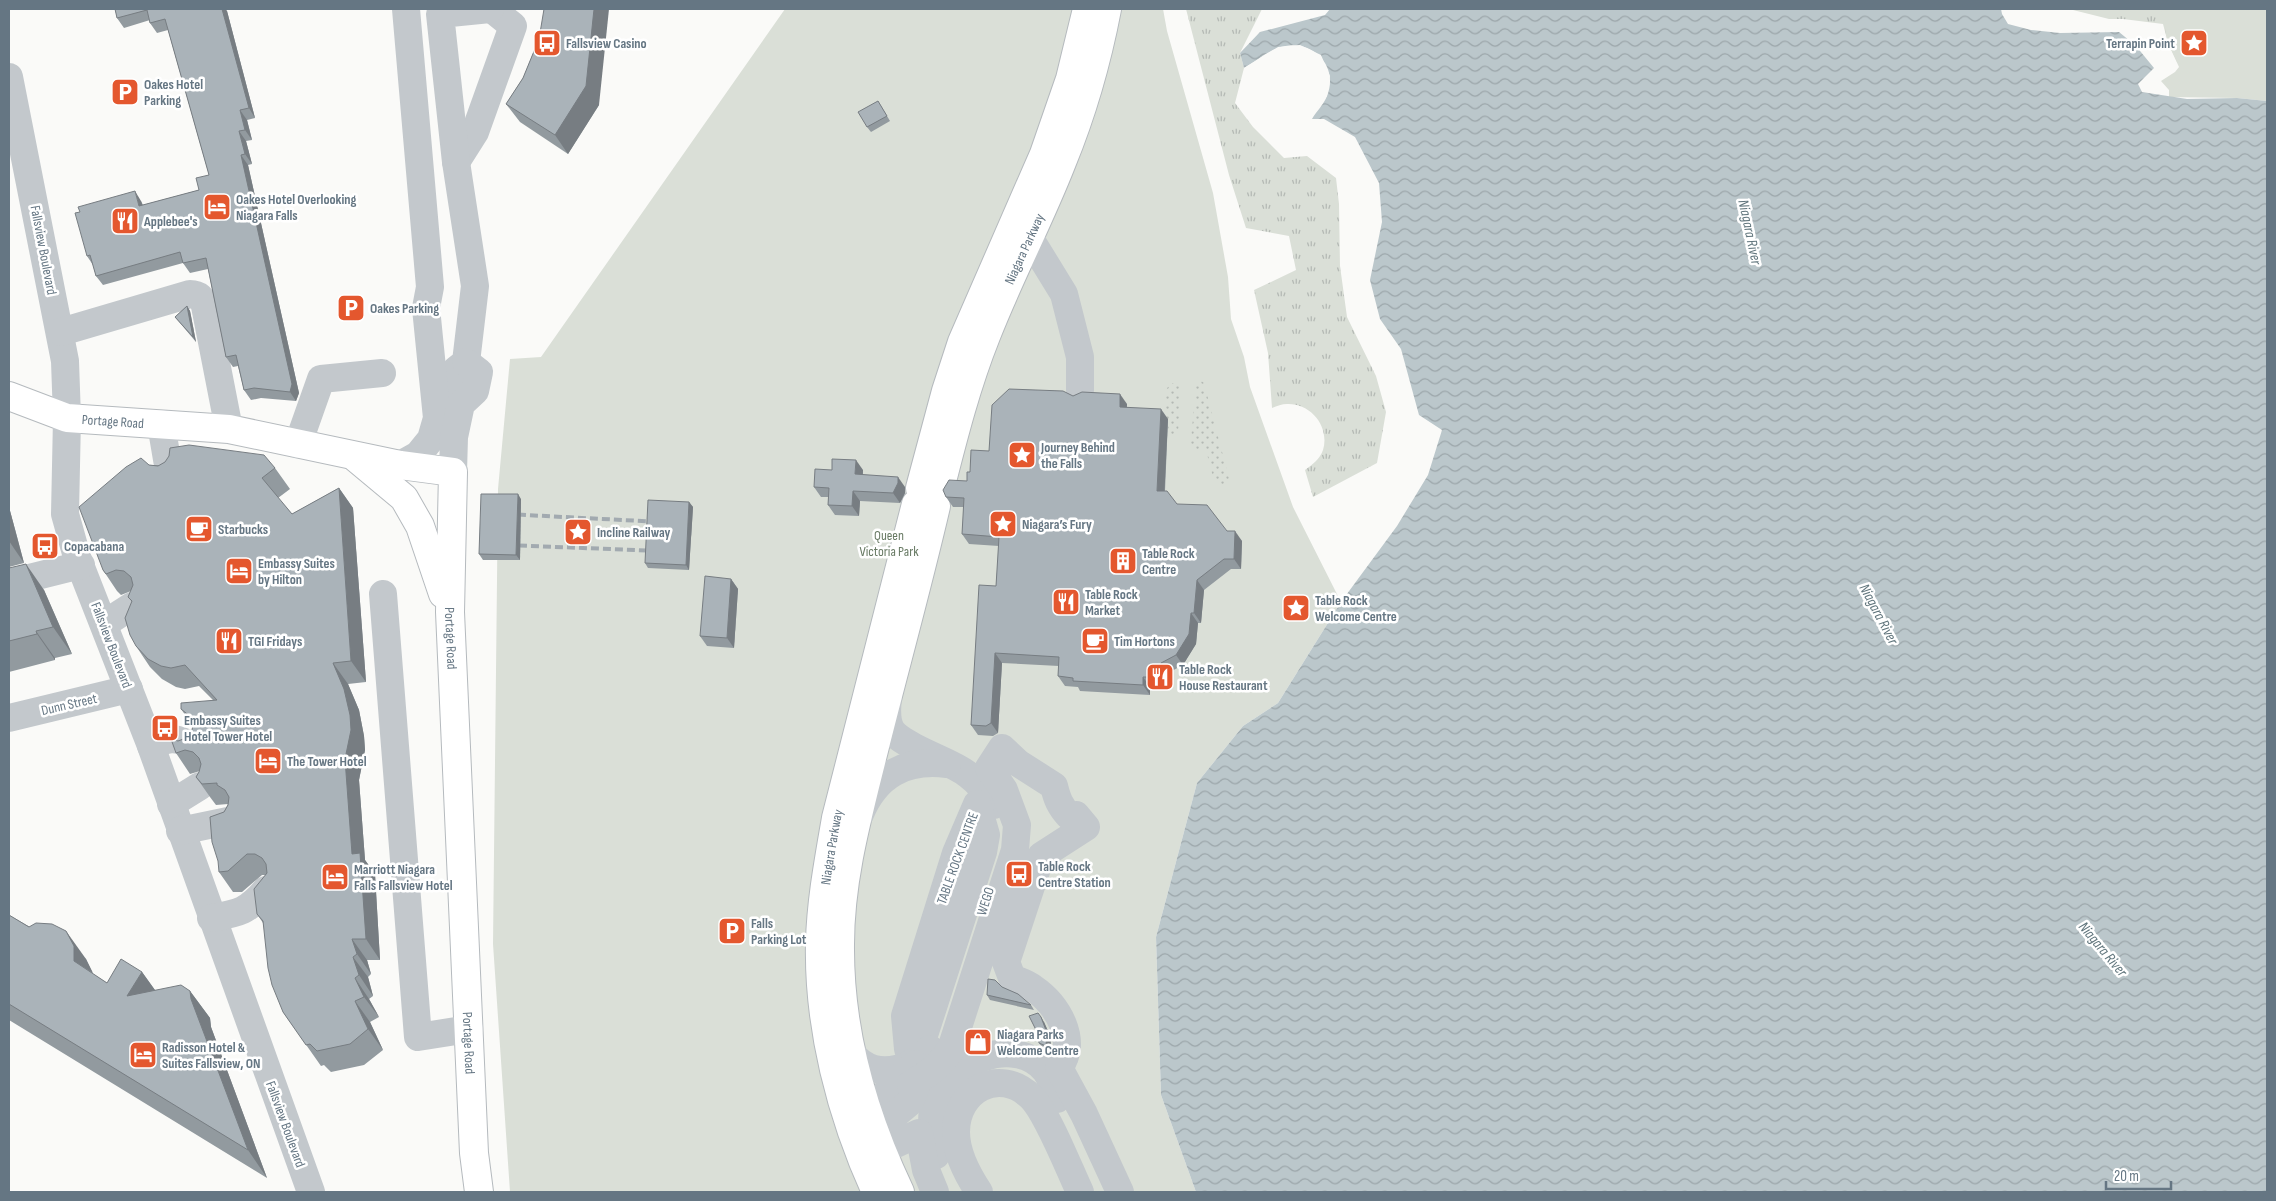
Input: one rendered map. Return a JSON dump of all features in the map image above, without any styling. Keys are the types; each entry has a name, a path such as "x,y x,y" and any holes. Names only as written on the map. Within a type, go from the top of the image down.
{"main road":[{"name":"Niagara Parkway","path":"900,1192 875,1163 848,1120 835,1019 820,950 823,900 836,818 868,734 888,695 928,497 941,407 962,342 1044,154 1070,79 1087,9"},
{"name":"Niagara Parkway","path":"876,1192 875,1163 869,1118 857,1082 850,1051 835,1019 840,964 841,924 868,734 928,497 981,348 1063,161 1076,125 1096,57 1107,9"},
{"name":"Portage Road","path":"9,396 67,418 229,429 400,465 453,472 450,612 474,1153 479,1192"},
{"path":"354,456 404,498 420,526 450,612"}],"street":[{"path":"400,465 418,455 431,438 437,418 426,308 430,287 406,9"},
{"path":"456,162 475,132 513,26 491,9 440,14 456,162 476,286 461,366"},
{"name":"Fallsview Boulevard","path":"9,76 61,332 65,361 67,418 65,514 81,565 150,746 311,1192"},
{"path":"1029,237 1064,294 1080,357 1080,390"},
{"path":"430,287 439,307 444,348 461,366 478,372 475,391 460,404 454,437 453,472"},
{"path":"61,332 196,294 202,298 205,306 229,429"},
{"path":"298,444 321,379 382,373"},
{"path":"161,424 169,471"},
{"path":"9,583 81,565"},
{"path":"384,594 418,1037 468,1029"},
{"path":"104,624 132,606"},
{"name":"Dunn Street","path":"9,718 129,690"},
{"name":"WEGO","path":"850,1051 869,1067 887,1070 915,1063 918,1050 940,1035 950,1010 994,870 1001,836 999,816 987,792 976,779 961,769 906,742 891,730 887,716 888,695"},
{"path":"868,734 906,742"},
{"path":"150,746 175,738 192,746"},
{"path":"935,1192 926,1170 919,1133 887,1148 885,1123 910,1103 916,1087 911,1084 933,1071 944,1060 951,1049 1015,850 1017,825 1004,790 989,768 1002,748 1018,762 1054,786 1057,800 1062,808 1069,816 1076,815 1086,827 1041,856 1006,962 1012,978 1033,987 1049,1002 1064,1025 1068,1053 1059,1068 1084,1114 1120,1192"},
{"name":"WEGO","path":"856,822 873,789 884,778 898,770 915,764 931,762 949,764"},
{"path":"171,804 200,786"},
{"name":"TABLE ROCK CENTRE","path":"977,804 986,835 983,852 918,1050 905,1016 956,853 977,804"},
{"path":"180,831 228,821"},
{"path":"212,918 240,913 254,903 266,890"},
{"path":"835,1019 862,1051 874,1060 885,1063 903,1062 918,1050"},
{"path":"875,1163 881,1119 888,1094 918,1050"},
{"path":"950,1192 937,1166 932,1119 934,1103 942,1088 961,1069 979,1059 999,1054 1024,1058 1046,1071 1065,1119 1077,1127 1094,1176 1108,1186 1109,1192"},
{"path":"869,1118 885,1093 898,1080"},
{"path":"979,1192 962,1158 957,1142 957,1123 968,1097 980,1087 996,1083 1018,1088 1036,1103 1080,1192"}],"green space":[{"name":"Queen Victoria Park","path":"785,9 1163,9 1167,31 1213,193 1228,277 1231,319 1244,357 1250,387 1293,507 1341,602 1278,703 1243,726 1197,783 1156,937 1161,1095 1196,1192 510,1192 493,944 498,489 510,359 541,357"},
{"path":"1186,9 1262,9 1240,53 1244,68 1235,103 1253,127 1284,158 1307,156 1336,178 1339,204 1340,266 1347,317 1376,376 1386,412 1377,463 1313,497 1305,470 1322,453 1324,433 1317,418 1304,408 1287,404 1272,408 1268,353 1254,290 1296,270 1289,236 1246,228 1229,175"},
{"path":"2069,9 2183,9 2177,62 2168,43 2163,24 2109,19"},
{"path":"2161,9 2267,9 2267,101 2237,98 2169,97 2169,90 2161,81 2179,67 2168,43"},
{"path":"1200,380 1204,383 1231,486 1215,485 1206,450 1190,450 1196,384"},
{"path":"1173,383 1181,387 1178,435 1168,435 1168,419 1164,419 1167,388"}],"water":[{"name":"Niagara River","path":"1330,9 2001,9 2008,24 2031,30 2060,33 2119,32 2136,46 2154,68 2138,84 2142,92 2187,99 2237,98 2267,101 2267,1192 1196,1192 1161,1095 1156,937 1197,783 1243,726 1278,703 1341,602 1397,526 1428,475 1442,430 1419,415 1401,349 1380,319 1370,280 1382,222 1379,183 1355,137 1324,119 1312,119 1326,99 1330,84 1329,73 1325,64 1311,49 1301,46 1290,45 1278,48 1244,68 1240,53 1260,32 1325,15"}],"pier":[{"path":"1300,45 1321,55 1330,76 1327,96 1309,120 1325,96 1328,77 1319,57 1300,47 1279,50 1244,70 1244,68 1278,47"}],"building":[{"name":"Oakes Hotel Overlooking Niagara Falls","path":"115,9 222,9 249,108 240,110 245,130 239,131 245,154 241,155 292,384 290,392 254,388 244,390 236,355 226,357 206,258 183,263 180,252 96,276 90,255 87,256 75,213 80,212 78,207 135,191 139,206 199,190 196,178 209,175 165,19 150,23 147,10 117,18"},
{"path":"544,9 594,9 586,86 555,135 506,104 523,78 539,39"},
{"path":"878,101 887,116 867,127 858,112"},
{"path":"187,306 193,337 175,317"},
{"name":"Table Rock Centre","path":"1009,389 1063,391 1073,396 1082,392 1120,394 1120,407 1161,409 1157,491 1167,491 1177,504 1207,505 1227,531 1235,531 1234,559 1224,559 1197,580 1194,613 1191,613 1189,634 1176,655 1161,663 1160,677 1143,677 1143,685 1073,681 1073,678 1058,676 1059,657 995,653 991,723 986,726 971,725 979,585 996,586 999,537 962,534 964,498 946,497 943,490 949,480 967,481 967,472 970,472 971,450 989,451 992,405"},
{"path":"189,445 264,455 275,468 262,478 292,514 339,488 351,661 333,663 344,689 350,715 351,730 345,759 352,854 360,853 366,939 352,939 357,954 353,957 359,975 355,978 364,997 355,1001 368,1029 350,1044 317,1051 310,1044 306,1045 283,1012 272,985 268,968 263,921 257,914 254,889 267,873 266,864 262,858 255,854 247,854 228,871 219,872 218,861 212,842 210,817 224,812 228,805 229,797 225,790 217,785 217,783 202,784 196,777 201,764 199,758 193,752 185,750 176,753 171,739 178,741 186,738 191,733 193,726 191,717 181,709 181,703 217,700 185,665 171,668 161,666 148,659 136,646 130,635 125,618 132,601 128,597 133,585 131,577 124,571 116,570 106,574 103,570 79,507 126,467 141,458 149,465 158,466 165,462 169,456 170,448"},
{"path":"832,459 856,460 855,474 898,477 898,483 893,493 853,491 852,506 828,505 829,488 814,487 815,469 832,470"},
{"path":"481,494 518,494 516,555 479,554"},
{"path":"648,500 689,502 686,565 645,563"},
{"path":"26,564 53,627 36,631 37,634 9,641 9,568"},
{"path":"705,576 731,579 727,638 700,636"},
{"name":"Radisson Hotel & Suites Fallsview, ON","path":"9,915 29,927 36,923 52,924 66,931 74,946 74,961 107,983 121,959 142,972 127,996 181,985 190,991 191,999 248,1150 9,1004"},
{"path":"988,979 995,980 1002,987 1018,994 1031,1005 987,995"},
{"path":"1038,1013 1047,1033 1046,1046 1039,1043 1038,1034 1029,1016"}],"railway":[{"path":"506,514 661,522"},
{"path":"507,545 660,551"}],"place":[{"name":"Fallsview Casino","path":"547,43"},
{"name":"Terrapin Point","path":"2194,43"},
{"name":"Oakes Hotel Parking","path":"125,92"},
{"name":"Oakes Hotel Overlooking Niagara Falls","path":"217,207"},
{"name":"Applebee's","path":"125,221"},
{"name":"Oakes Parking","path":"351,308"},
{"name":"Journey Behind the Falls","path":"1022,455"},
{"name":"Niagara’s Fury","path":"1003,524"},
{"name":"Starbucks","path":"199,529"},
{"name":"Incline Railway","path":"578,532"},
{"name":"Copacabana","path":"45,546"},
{"name":"Table Rock Centre","path":"1123,561"},
{"name":"Embassy Suites by Hilton","path":"239,571"},
{"name":"Table Rock Market","path":"1066,602"},
{"name":"Table Rock Welcome Centre","path":"1296,608"},
{"name":"TGI Fridays","path":"229,641"},
{"name":"Tim Hortons","path":"1095,641"},
{"name":"Table Rock House Restaurant","path":"1160,677"},
{"name":"Embassy Suites Hotel Tower Hotel","path":"165,728"},
{"name":"The Tower Hotel","path":"268,761"},
{"name":"Table Rock Centre Station","path":"1019,874"},
{"name":"Marriott Niagara Falls Fallsview Hotel","path":"335,877"},
{"name":"Falls Parking Lot","path":"732,931"},
{"name":"Niagara Parks Welcome Centre","path":"978,1042"},
{"name":"Radisson Hotel & Suites Fallsview, ON","path":"143,1055"}]}
